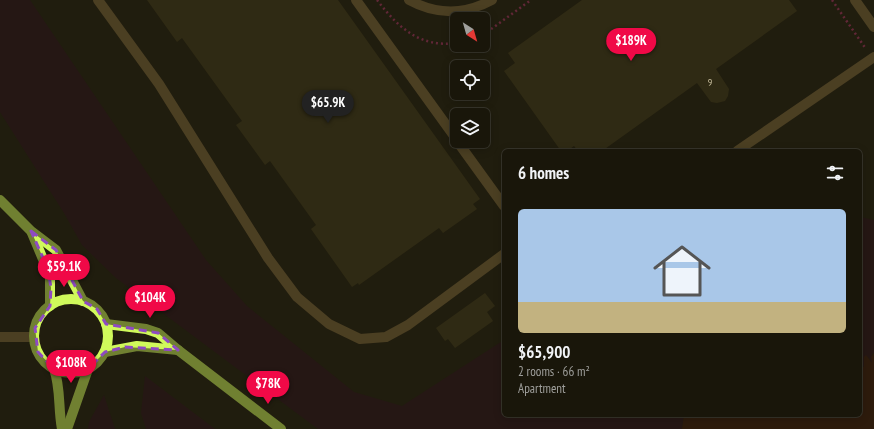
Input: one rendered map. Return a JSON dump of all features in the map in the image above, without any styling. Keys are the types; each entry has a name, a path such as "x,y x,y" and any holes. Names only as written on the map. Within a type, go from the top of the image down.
{"main road":[{"path":"0,200 31,230 56,250 83,300 97,309 106,324 108,338 105,352 97,362 88,369 71,373 54,369 42,359 38,352 34,337 38,319 50,306 66,299 83,300"},
{"path":"31,230 50,276 50,306"},
{"path":"106,324 146,329 158,333 281,429"},
{"path":"105,352 137,346 178,350"},
{"path":"54,369 58,382 62,429"},
{"path":"67,429 88,369"}],"street":[{"path":"98,0 159,84 268,258 297,297 329,324 360,339 386,337 408,325 502,255"},
{"path":"356,0 450,131"},
{"path":"409,0 429,9 455,12 483,5 492,0"},
{"path":"855,0 874,27"},
{"path":"740,149 873,57"},
{"path":"462,148 502,203"},
{"path":"0,337 34,337"}],"path":[{"path":"377,0 400,27 408,33 430,42 440,44 450,43"},
{"path":"490,30 530,0"},
{"path":"832,0 873,57"}],"highlighted area":[{"path":"31,231 56,250 83,301 97,309 106,324 158,333 178,350 125,347 105,352 88,369 71,373 54,369 38,352 35,328 50,306 51,288 48,269"}],"shaded area":[{"path":"0,0 30,0 206,260 247,306 354,392 402,406 502,341 502,417 684,417 682,429 318,429 116,278 82,245 64,213 0,112"},
{"path":"862,217 874,220 874,353 872,354 872,363 868,357 864,360 865,363 863,368"},
{"path":"874,353 874,429 682,429 684,417 862,417 862,367 864,367 864,357 866,355 872,363 871,357"},
{"path":"145,376 215,429 146,429 141,413"},
{"path":"104,395 115,429 88,429 89,422"}],"building":[{"path":"147,0 338,0 480,199 473,204 477,209 443,233 439,228 359,285 358,283 352,287 311,229 316,225 270,161 265,165 236,125 242,121 182,38 177,42"},
{"path":"582,0 789,0 797,11 716,69 729,89 728,96 725,101 717,103 711,102 697,83 605,149 576,149 574,146 570,149 560,149 504,71 515,63 508,53"},
{"path":"485,293 495,306 487,312 493,321 455,348 448,339 445,341 436,328"}]}
